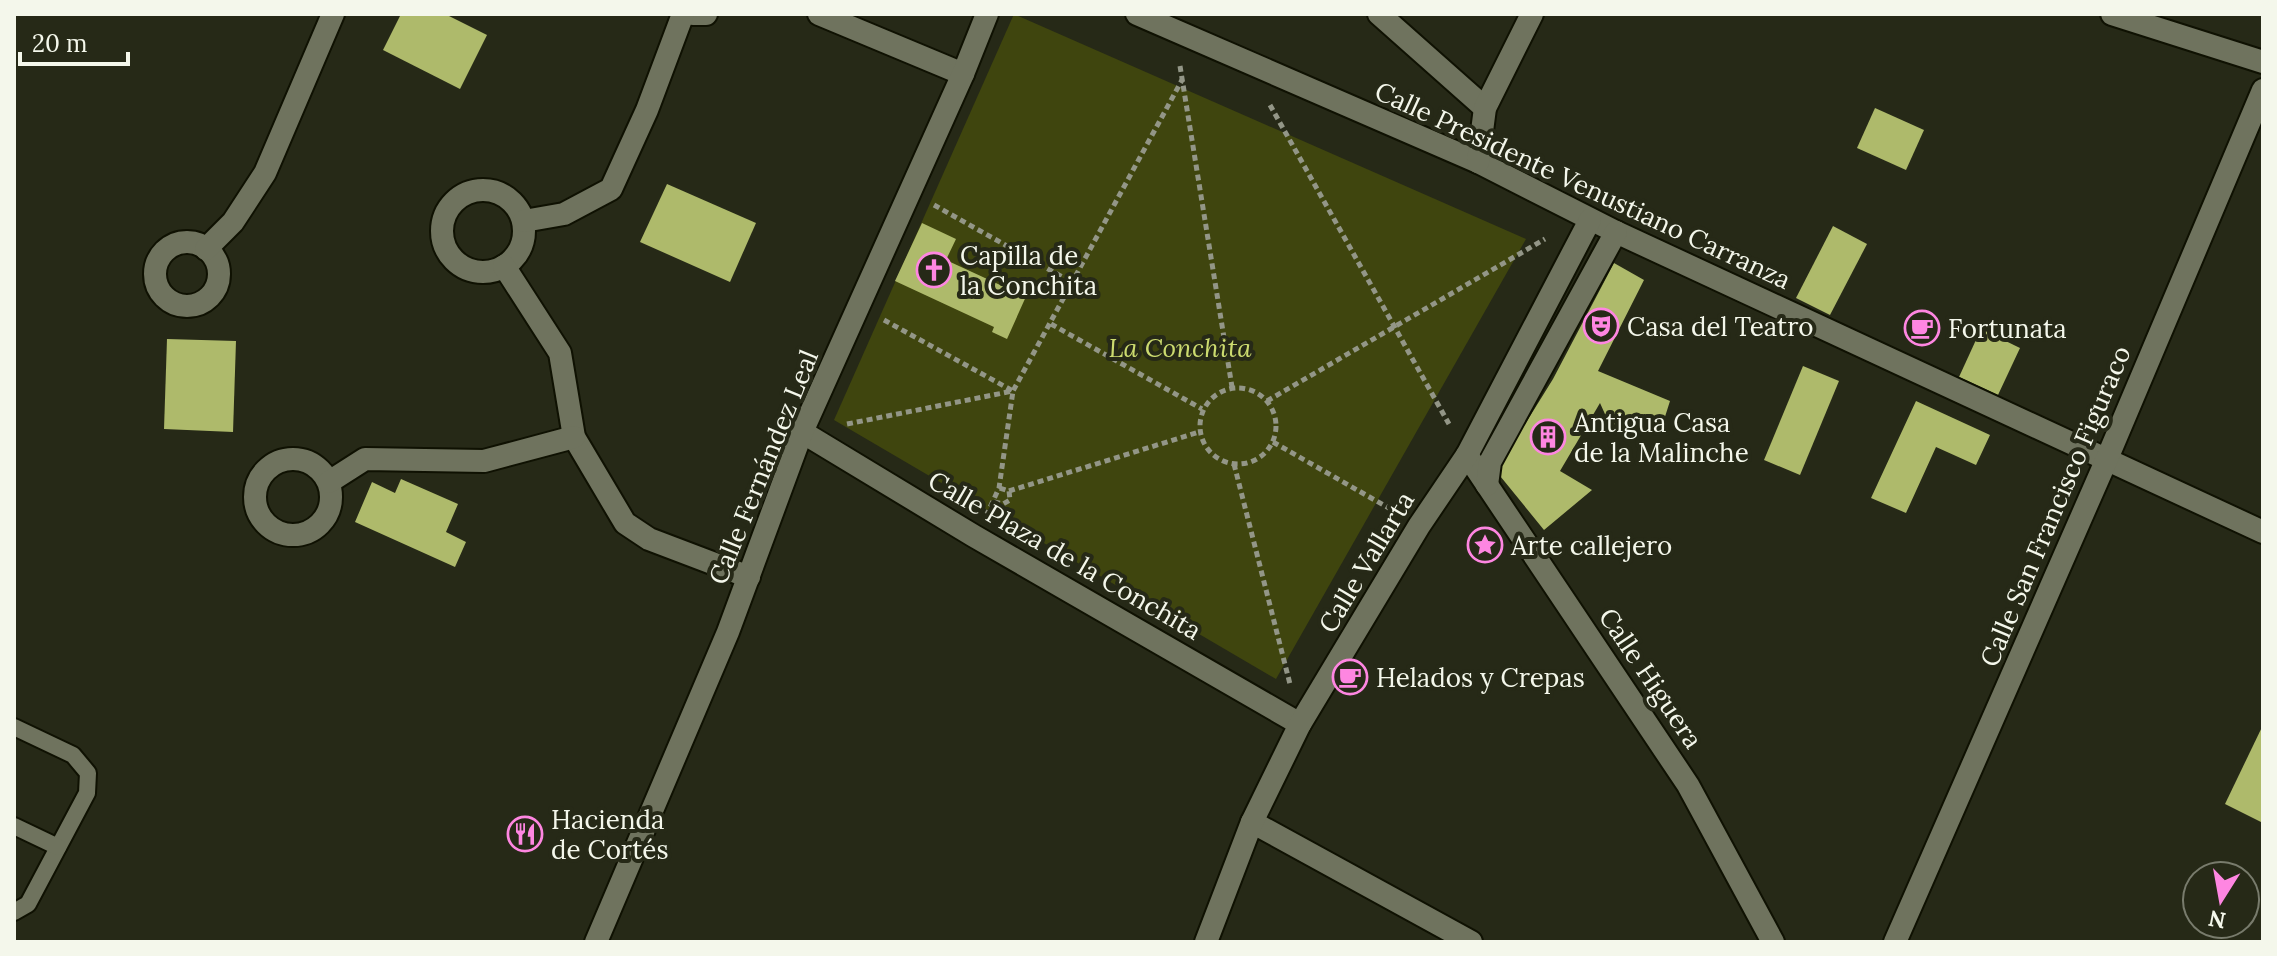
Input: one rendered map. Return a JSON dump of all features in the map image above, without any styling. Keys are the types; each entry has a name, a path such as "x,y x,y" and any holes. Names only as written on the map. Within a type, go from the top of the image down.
{"street":[{"path":"206,249 233,222 265,173 333,14"},
{"path":"524,221 564,214 611,189 647,110 683,14"},
{"path":"693,14 706,14"},
{"path":"819,14 963,74"},
{"name":"Calle Fernández Leal","path":"596,942 728,632 802,432 987,14"},
{"name":"Calle Presidente Venustiano Carranza","path":"1137,14 1174,21 1247,62 1478,162 1590,220 2263,532"},
{"path":"1379,14 1485,108"},
{"path":"1478,162 1485,108 1532,14"},
{"path":"2112,14 2263,62"},
{"name":"Calle San Francisco Figuraco","path":"1895,942 2106,461 2263,90"},
{"path":"483,189 509,199 524,221 521,247 514,258 491,271 477,272 453,259 442,235 448,208 469,192 483,189"},
{"name":"Calle Vallarta","path":"1206,942 1252,822 1300,724 1419,526 1467,455 1590,220"},
{"path":"1487,485 1490,462 1616,232"},
{"path":"504,266 560,353 574,437 625,523 649,539 749,577"},
{"name":"Calle Plaza de la Conchita","path":"802,432 974,536 1300,724"},
{"path":"329,482 365,459 484,461 574,437"},
{"name":"Calle Higuera","path":"1467,455 1688,785 1773,942"},
{"path":"1252,822 1471,942"}],"lane":[{"path":"14,727 73,755 88,773 87,793 28,904 14,912"},
{"path":"14,826 58,847"}],"path":[{"path":"1174,21 1232,387"},
{"path":"974,536 999,488 1013,391 1182,80"},
{"path":"1270,104 1467,455"},
{"path":"910,192 1073,283"},
{"path":"1267,401 1545,238 1590,220"},
{"path":"859,307 1013,391"},
{"path":"1051,324 1202,409"},
{"path":"1232,387 1257,392 1267,401 1276,420 1273,442 1257,459 1234,464 1211,453 1203,443 1199,432 1202,409 1220,391 1232,387"},
{"path":"802,432 1013,391"},
{"path":"999,488 1009,491 1199,432"},
{"path":"1273,442 1419,526"},
{"path":"1234,464 1300,724"},
{"path":"994,502 1003,504 1010,500 1009,491"}],"green space":[{"name":"La Conchita","path":"1014,14 1526,239 1276,679 834,420"}],"building":[{"path":"401,14 445,14 487,35 460,89 383,50"},
{"path":"1875,108 1924,130 1906,170 1857,148"},
{"path":"667,184 756,223 730,282 640,242"},
{"name":"Capilla de la Conchita","path":"922,223 956,239 946,260 1011,290 1013,286 1028,292 1007,339 992,332 994,327 895,281"},
{"path":"1833,226 1867,244 1830,315 1796,298"},
{"path":"1614,263 1644,280 1598,371 1670,401 1663,423 1640,435 1609,423 1600,403 1560,471 1592,490 1544,530 1496,471 1553,379"},
{"path":"1981,329 2020,348 1998,395 1959,377"},
{"path":"167,339 236,341 233,432 164,429"},
{"path":"1803,366 1839,381 1800,475 1764,460"},
{"path":"1916,401 1990,435 1976,465 1936,447 1906,513 1871,498"},
{"path":"401,479 458,504 446,532 466,542 455,567 355,522 372,482 395,493"},
{"path":"2263,725 2263,823 2225,804"}],"place":[{"name":"Capilla de la Conchita","path":"934,270"},
{"name":"Casa del Teatro","path":"1601,326"},
{"name":"Fortunata","path":"1922,328"},
{"name":"Antigua Casa de la Malinche","path":"1548,437"},
{"name":"Arte callejero","path":"1485,545"},
{"name":"Helados y Crepas","path":"1350,677"},
{"name":"Hacienda de Cortés","path":"525,834"}]}
